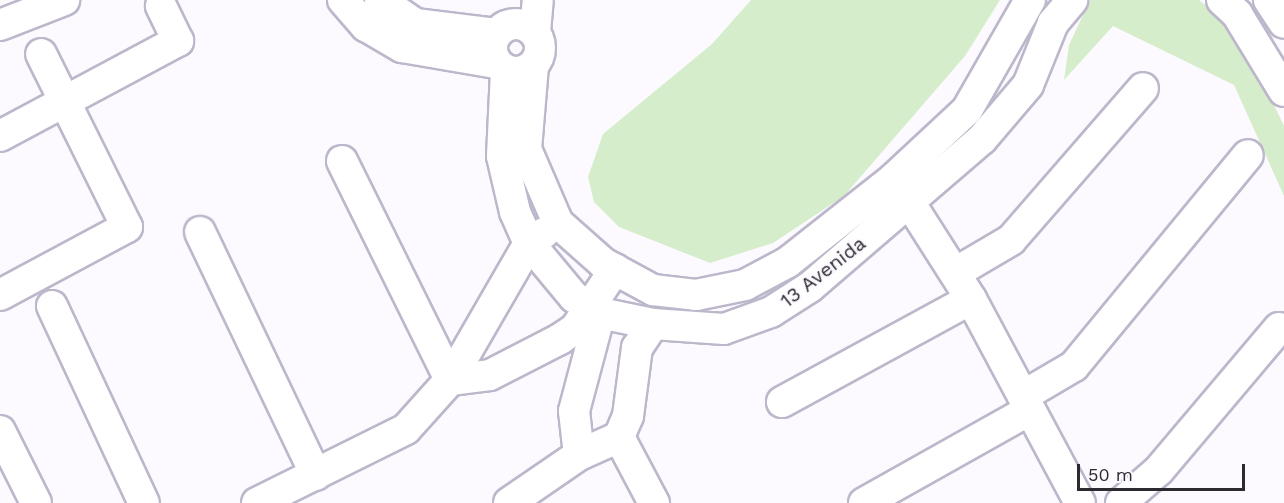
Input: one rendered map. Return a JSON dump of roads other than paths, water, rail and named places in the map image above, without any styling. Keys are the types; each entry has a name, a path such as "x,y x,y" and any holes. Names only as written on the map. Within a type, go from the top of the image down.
{"street":[{"path":"0,25 64,0"},
{"path":"343,0 366,26 402,47 512,67 541,52 535,32 538,0"},
{"path":"380,0 415,24 501,21 518,24 535,32"},
{"name":"13 Avenida","path":"594,311 653,324 724,329 771,312 810,287 866,240 967,110 1030,0"},
{"name":"13 Avenida","path":"512,67 526,149 558,223 579,245 615,269 653,290 696,295 745,285 788,262 844,219 903,190 982,139 1028,85 1053,23 1072,0"},
{"path":"1222,0 1237,14 1284,90"},
{"path":"1269,0 1284,23"},
{"path":"0,136 178,41 161,6"},
{"path":"501,21 491,49 512,67"},
{"path":"0,295 127,227 41,54"},
{"path":"512,67 502,156 515,212 529,243 594,311"},
{"path":"955,273 1011,240 1143,88"},
{"path":"864,503 1027,403 1074,366 1248,155"},
{"path":"342,161 450,380"},
{"path":"903,190 971,299 1080,503"},
{"path":"844,219 866,240"},
{"path":"257,503 406,429 450,380 529,243 558,223"},
{"path":"200,232 316,475"},
{"path":"579,456 574,411 594,311 615,269"},
{"path":"782,402 971,299"},
{"path":"52,306 144,503"},
{"path":"450,380 490,375 560,339 594,311"},
{"path":"509,503 579,456 619,437 628,416 637,348 653,324"},
{"path":"1121,503 1159,470 1279,328"},
{"path":"0,431 36,503"},
{"path":"619,437 654,503"}]}
